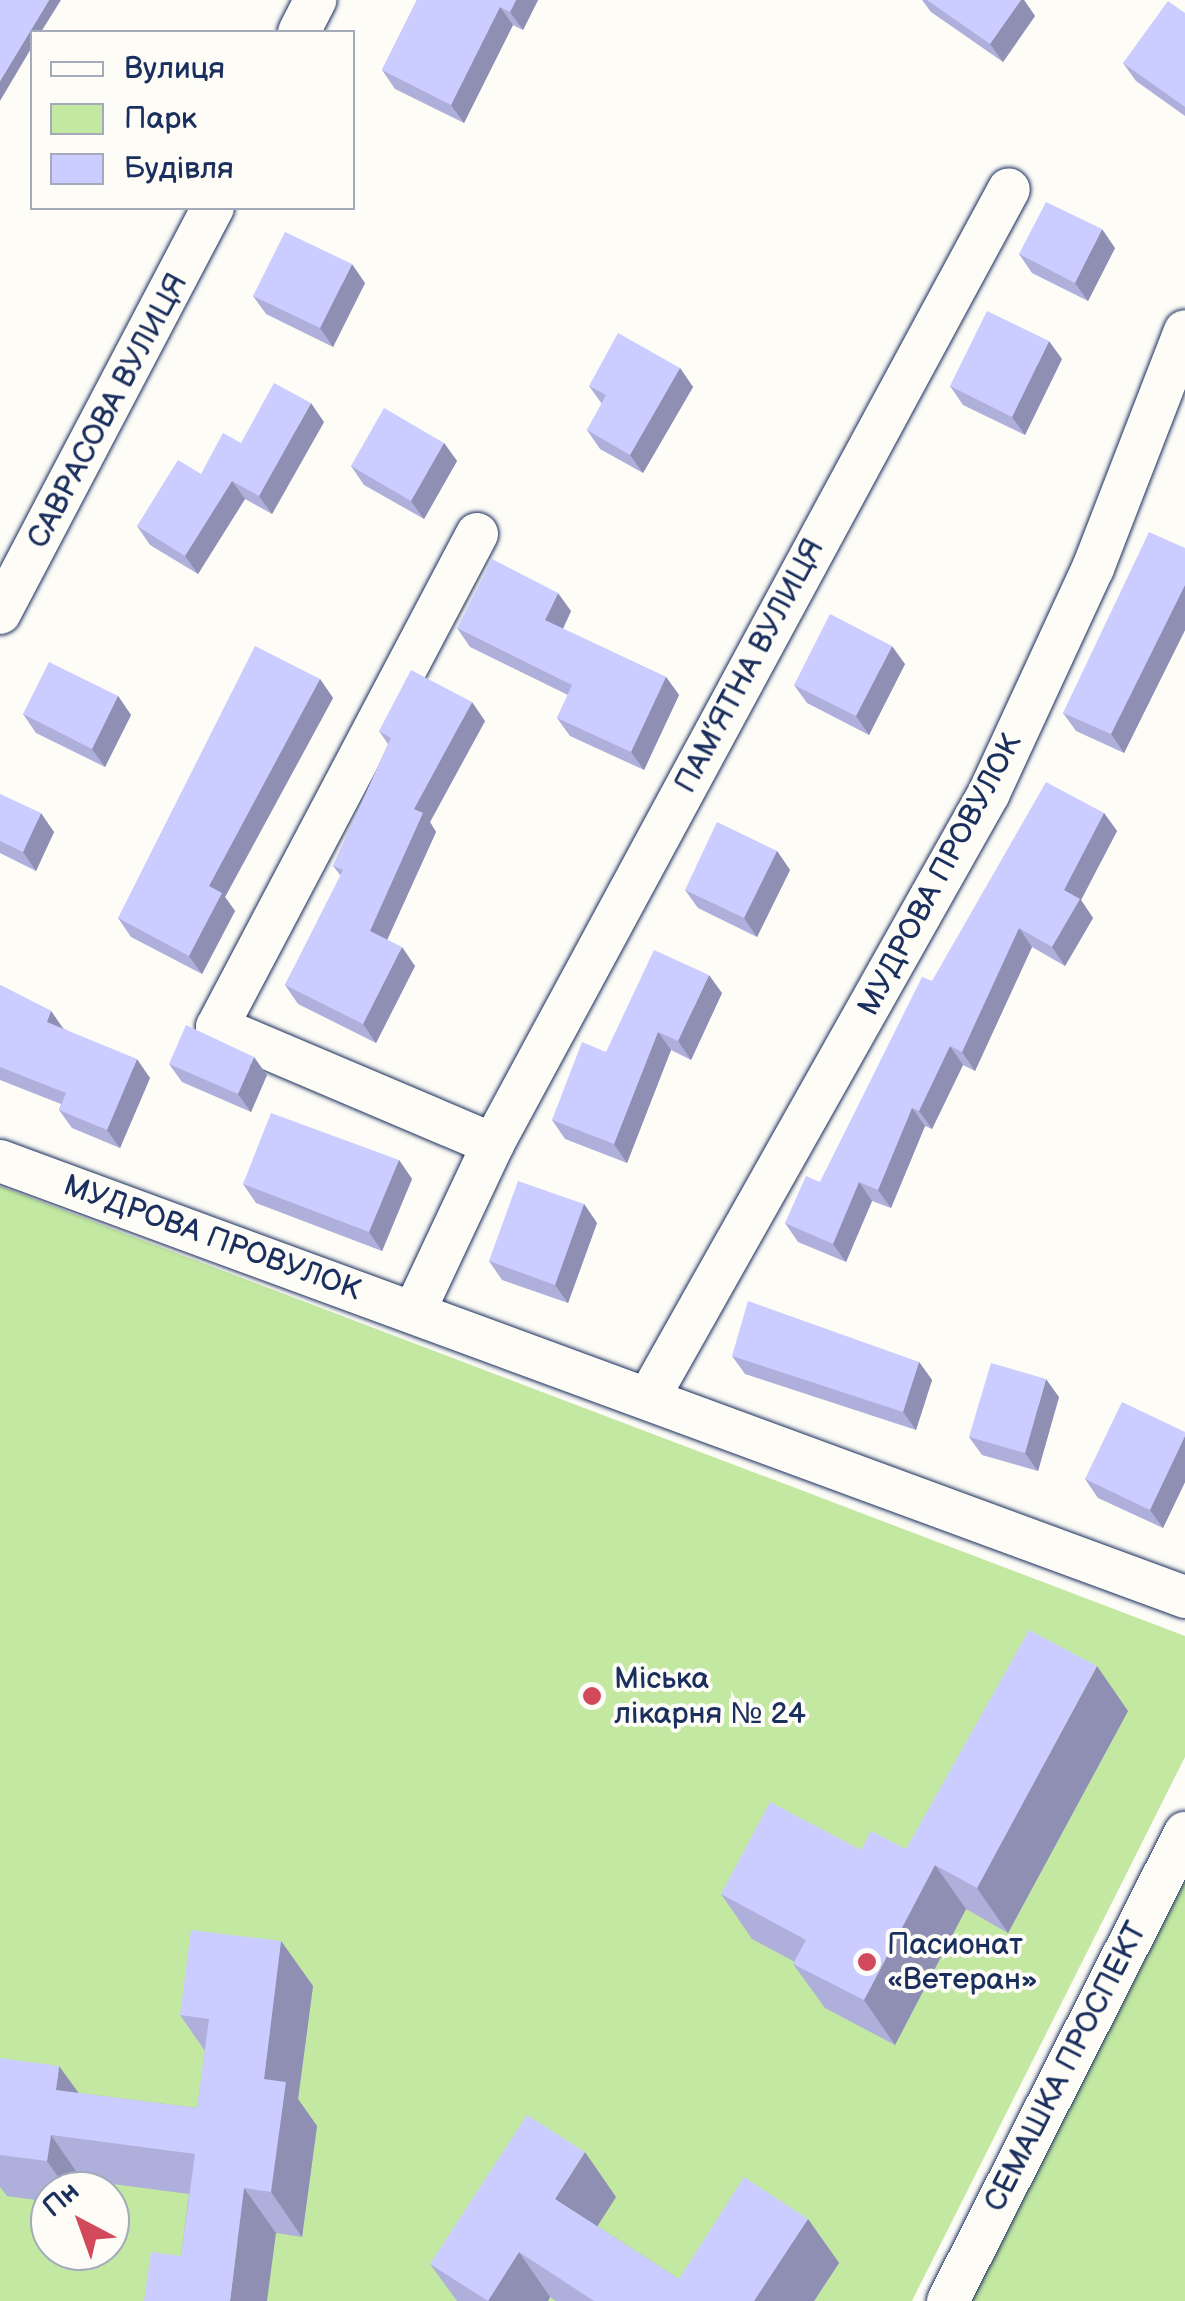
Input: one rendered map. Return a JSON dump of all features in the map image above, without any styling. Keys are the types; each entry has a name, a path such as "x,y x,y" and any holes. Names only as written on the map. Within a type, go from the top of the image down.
{"street":[{"path":"300,30 315,0"},
{"name":"ПАМ’ЯТНА ВУЛИЦЯ","path":"415,1310 493,1144 1009,190"},
{"name":"САВРАСОВА ВУЛИЦЯ","path":"0,612 212,210"},
{"name":"МУДРОВА ПРОВУЛОК","path":"649,1398 990,793 1093,568 1185,331"},
{"path":"477,534 217,1027 493,1144"},
{"name":"МУДРОВА ПРОВУЛОК","path":"0,1161 415,1310 1185,1598"},
{"name":"СЕМАШКА ПРОСПЕКТ","path":"948,2301 1185,1833"}],"green space":[{"name":"Міська лікарня № 24","path":"0,1186 1185,1636 1185,1757 912,2301 0,2301"},
{"path":"1185,1880 1185,2301 971,2301"}],"building":[{"path":"0,0 49,0 30,30 0,81"},
{"path":"417,0 516,0 510,12 500,7 451,105 382,70"},
{"path":"927,0 1021,0 990,44"},
{"path":"1168,1 1185,13 1185,107 1123,63"},
{"path":"1046,202 1102,229 1075,283 1019,254"},
{"path":"285,232 352,264 320,328 253,296"},
{"path":"987,311 1049,341 1012,417 950,386"},
{"path":"618,333 680,368 630,455 587,430 606,395 589,386"},
{"path":"274,383 311,403 259,496 232,481 185,556 137,526 178,460 201,474 223,433 241,443"},
{"path":"384,408 444,443 411,501 351,466"},
{"path":"1149,532 1185,548 1185,585 1111,734 1063,713"},
{"path":"492,559 558,593 545,620 666,677 631,752 557,718 572,685 457,628"},
{"path":"830,614 892,646 856,716 794,685"},
{"path":"255,646 320,679 209,886 222,893 189,956 118,918"},
{"path":"49,662 118,696 92,749 23,714"},
{"path":"411,670 472,702 414,809 423,813 370,931 402,947 363,1024 285,985 343,870 333,866 391,738 379,731"},
{"path":"1046,782 1104,813 1064,890 1080,899 1052,947 1019,928 962,1052 950,1046 919,1111 912,1108 878,1190 859,1182 833,1244 785,1223 806,1176 820,1182 922,977 932,981"},
{"path":"0,794 41,813 23,852 0,841"},
{"path":"717,822 777,851 744,918 685,890"},
{"path":"654,950 709,975 678,1041 658,1032 614,1144 552,1120 582,1042 606,1052"},
{"path":"0,985 51,1011 47,1022 137,1059 107,1130 59,1110 66,1093 0,1067"},
{"path":"186,1025 254,1057 238,1094 169,1064"},
{"path":"271,1113 399,1160 369,1232 243,1184"},
{"path":"518,1181 584,1204 555,1285 489,1261"},
{"path":"748,1301 919,1362 903,1412 732,1356"},
{"path":"991,1363 1046,1379 1025,1453 969,1437"},
{"path":"1122,1402 1185,1432 1150,1510 1085,1479"},
{"path":"1029,1630 1097,1666 977,1888 935,1865 864,2000 793,1964 806,1940 721,1894 770,1802 861,1850 871,1831 906,1849"},
{"path":"191,1930 281,1941 264,2079 286,2082 271,2192 244,2188 230,2301 144,2301 151,2252 181,2256 195,2154 51,2135 47,2161 0,2155 0,2058 59,2066 56,2090 197,2108 209,2019 180,2015"},
{"path":"527,2115 585,2152 555,2199 679,2279 744,2177 808,2219 754,2301 594,2301 519,2252 488,2301 430,2264"}],"place":[{"name":"Міська лікарня № 24","path":"592,1696"},
{"name":"Пасионат «Ветеран»","path":"867,1962"}]}
